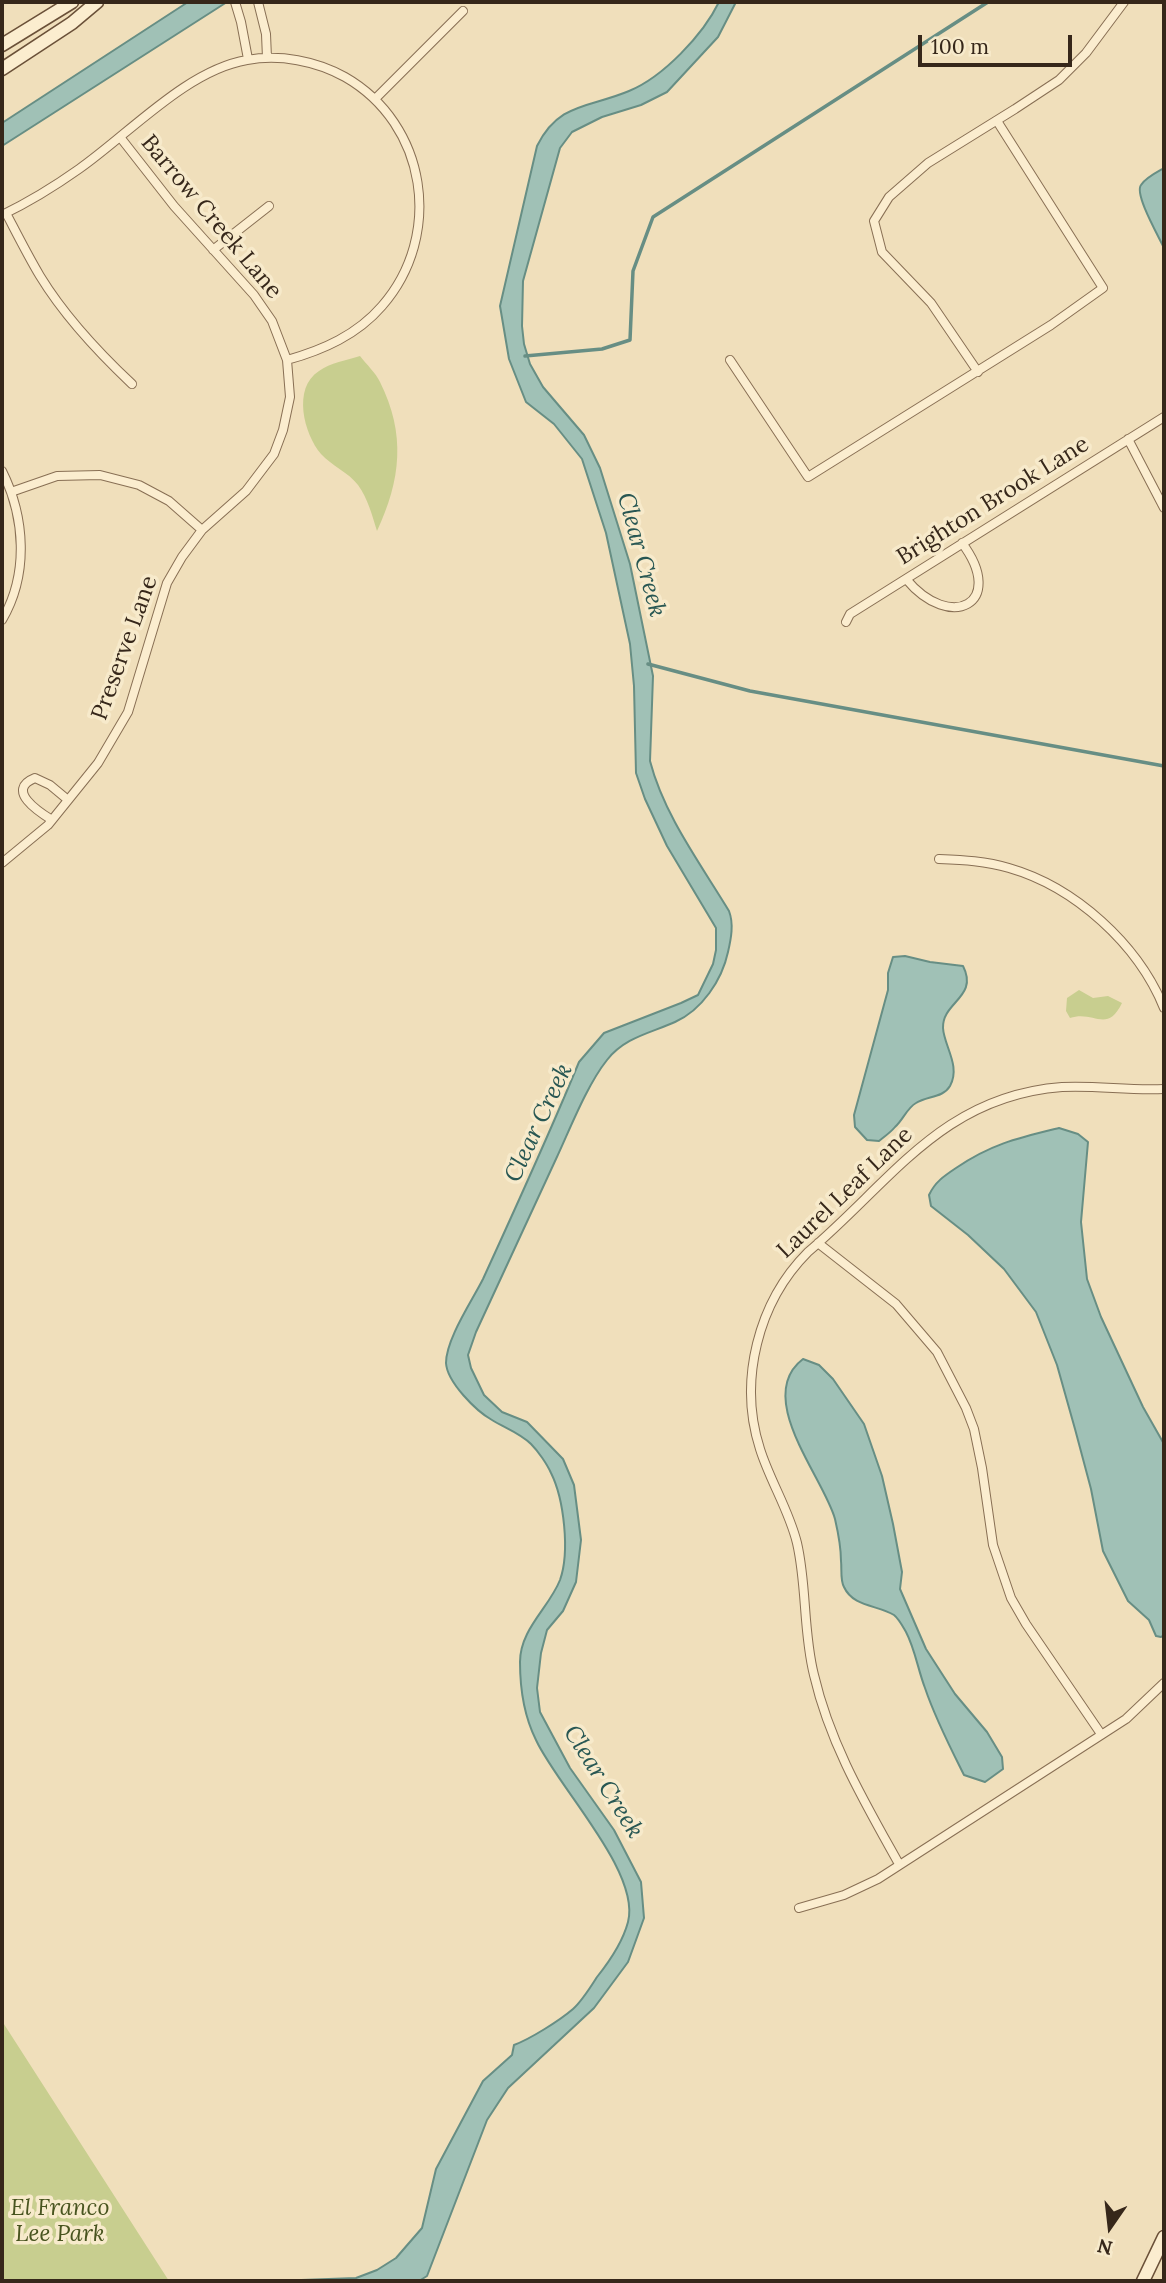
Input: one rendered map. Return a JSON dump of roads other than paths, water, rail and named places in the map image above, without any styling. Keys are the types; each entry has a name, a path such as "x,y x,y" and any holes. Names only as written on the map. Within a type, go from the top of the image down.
{"main road":[{"path":"2,45 72,2"},
{"path":"2,69 72,23 97,2"},
{"path":"1143,2281 1164,2237"}],"street":[{"path":"235,2 248,59"},
{"path":"258,2 266,34 267,58"},
{"path":"978,372 931,303 882,251 874,221 889,197 928,163 1059,80 1086,52 1124,2"},
{"path":"375,99 463,11"},
{"path":"132,384 98,352 64,309 41,277 4,214 80,169 192,82 229,64 248,59 289,58 325,67 351,80 375,99 398,127 417,173 420,215 413,253 396,287 371,317 333,344 287,360"},
{"path":"730,360 808,477 978,372 1103,288 998,121"},
{"name":"Barrow Creek Lane","path":"120,137 174,206 254,295 272,321 287,360"},
{"path":"214,250 269,206"},
{"name":"Preserve Lane","path":"2,863 52,820 98,764 128,712 167,583 202,530 246,491 274,454 283,430 290,397 287,360"},
{"name":"Brighton Brook Lane","path":"846,622 850,614 1164,417"},
{"path":"1128,439 1164,508"},
{"path":"2,471 16,503 22,536 18,578 2,620"},
{"path":"11,492 57,475 100,475 139,485 169,501 202,530"},
{"path":"906,579 917,592 936,604 958,609 970,603 977,594 979,580 970,553 962,543"},
{"path":"52,820 34,808 24,797 23,790 27,782 35,778 43,781 68,800"},
{"path":"939,859 989,863 1010,868 1051,885 1074,900 1111,931 1160,990 1164,1008"},
{"name":"Laurel Leaf Lane","path":"899,1864 854,1782 828,1723 809,1652 803,1578 796,1540 766,1467 751,1411 752,1367 767,1312 794,1265 929,1138 970,1112 1006,1098 1063,1087 1164,1089"},
{"path":"818,1243 896,1304 937,1352 974,1429 993,1545 1011,1598 1101,1734"},
{"path":"799,1908 860,1889 1134,1713 1164,1683"}],"water":[{"path":"188,2 227,2 2,146 2,123"},
{"path":"719,2 736,2 718,37 667,92 641,105 602,117 572,132 560,148 523,281 522,326 530,364 543,387 584,435 600,468 630,564 653,676 650,761 674,820 729,911 732,926 730,942 716,983 694,1010 675,1022 622,1046 600,1070 573,1121 476,1332 468,1355 484,1395 502,1412 527,1422 563,1459 574,1485 581,1540 576,1582 563,1611 547,1630 537,1688 540,1712 570,1768 614,1830 641,1882 644,1918 628,1962 594,2008 508,2088 487,2120 427,2276 419,2281 274,2281 356,2278 377,2270 396,2258 422,2228 436,2169 483,2081 512,2055 514,2045 544,2029 576,2006 615,1951 628,1922 629,1902 622,1879 595,1829 536,1740 524,1702 520,1672 521,1650 530,1629 560,1580 565,1555 564,1526 556,1484 545,1462 531,1444 485,1416 463,1395 451,1379 446,1363 450,1343 483,1279 579,1062 604,1033 698,995 713,964 716,950 716,928 667,846 636,773 630,644 606,533 582,459 554,424 526,402 509,359 500,306 537,146 546,132 555,121 576,108 629,91 655,76 681,54 703,28"},
{"path":"1164,168 1164,248 1144,206 1140,190 1145,180"},
{"path":"905,956 963,966 967,976 963,992 944,1019 944,1035 953,1064 953,1079 943,1093 913,1105 898,1124 879,1141 867,1140 855,1127 854,1115 888,990 888,973 893,957"},
{"path":"1059,1128 1078,1134 1088,1142 1081,1222 1087,1279 1101,1317 1143,1407 1164,1444 1164,1635 1161,1637 1156,1636 1149,1620 1128,1601 1103,1551 1091,1489 1075,1429 1057,1365 1036,1312 1004,1269 968,1235 931,1206 929,1195 934,1186 969,1160 1005,1143"},
{"path":"803,1359 819,1365 833,1379 864,1424 882,1476 893,1524 902,1572 900,1589 926,1649 955,1694 987,1732 1002,1757 1003,1769 985,1782 964,1775 933,1710 912,1645 899,1621 888,1612 853,1598 843,1584 835,1519 788,1416 785,1394 790,1375"}],"waterway":[{"path":"525,356 602,349 630,340 633,271 653,217 988,2"},
{"path":"648,664 750,691 1164,766"}],"water label":[{"name":"Clear Creek","path":"641,555"},
{"name":"Clear Creek","path":"539,1123"},
{"name":"Clear Creek","path":"603,1782"}],"park label":[{"name":"El Franco Lee Park","path":"60,2221"}]}
